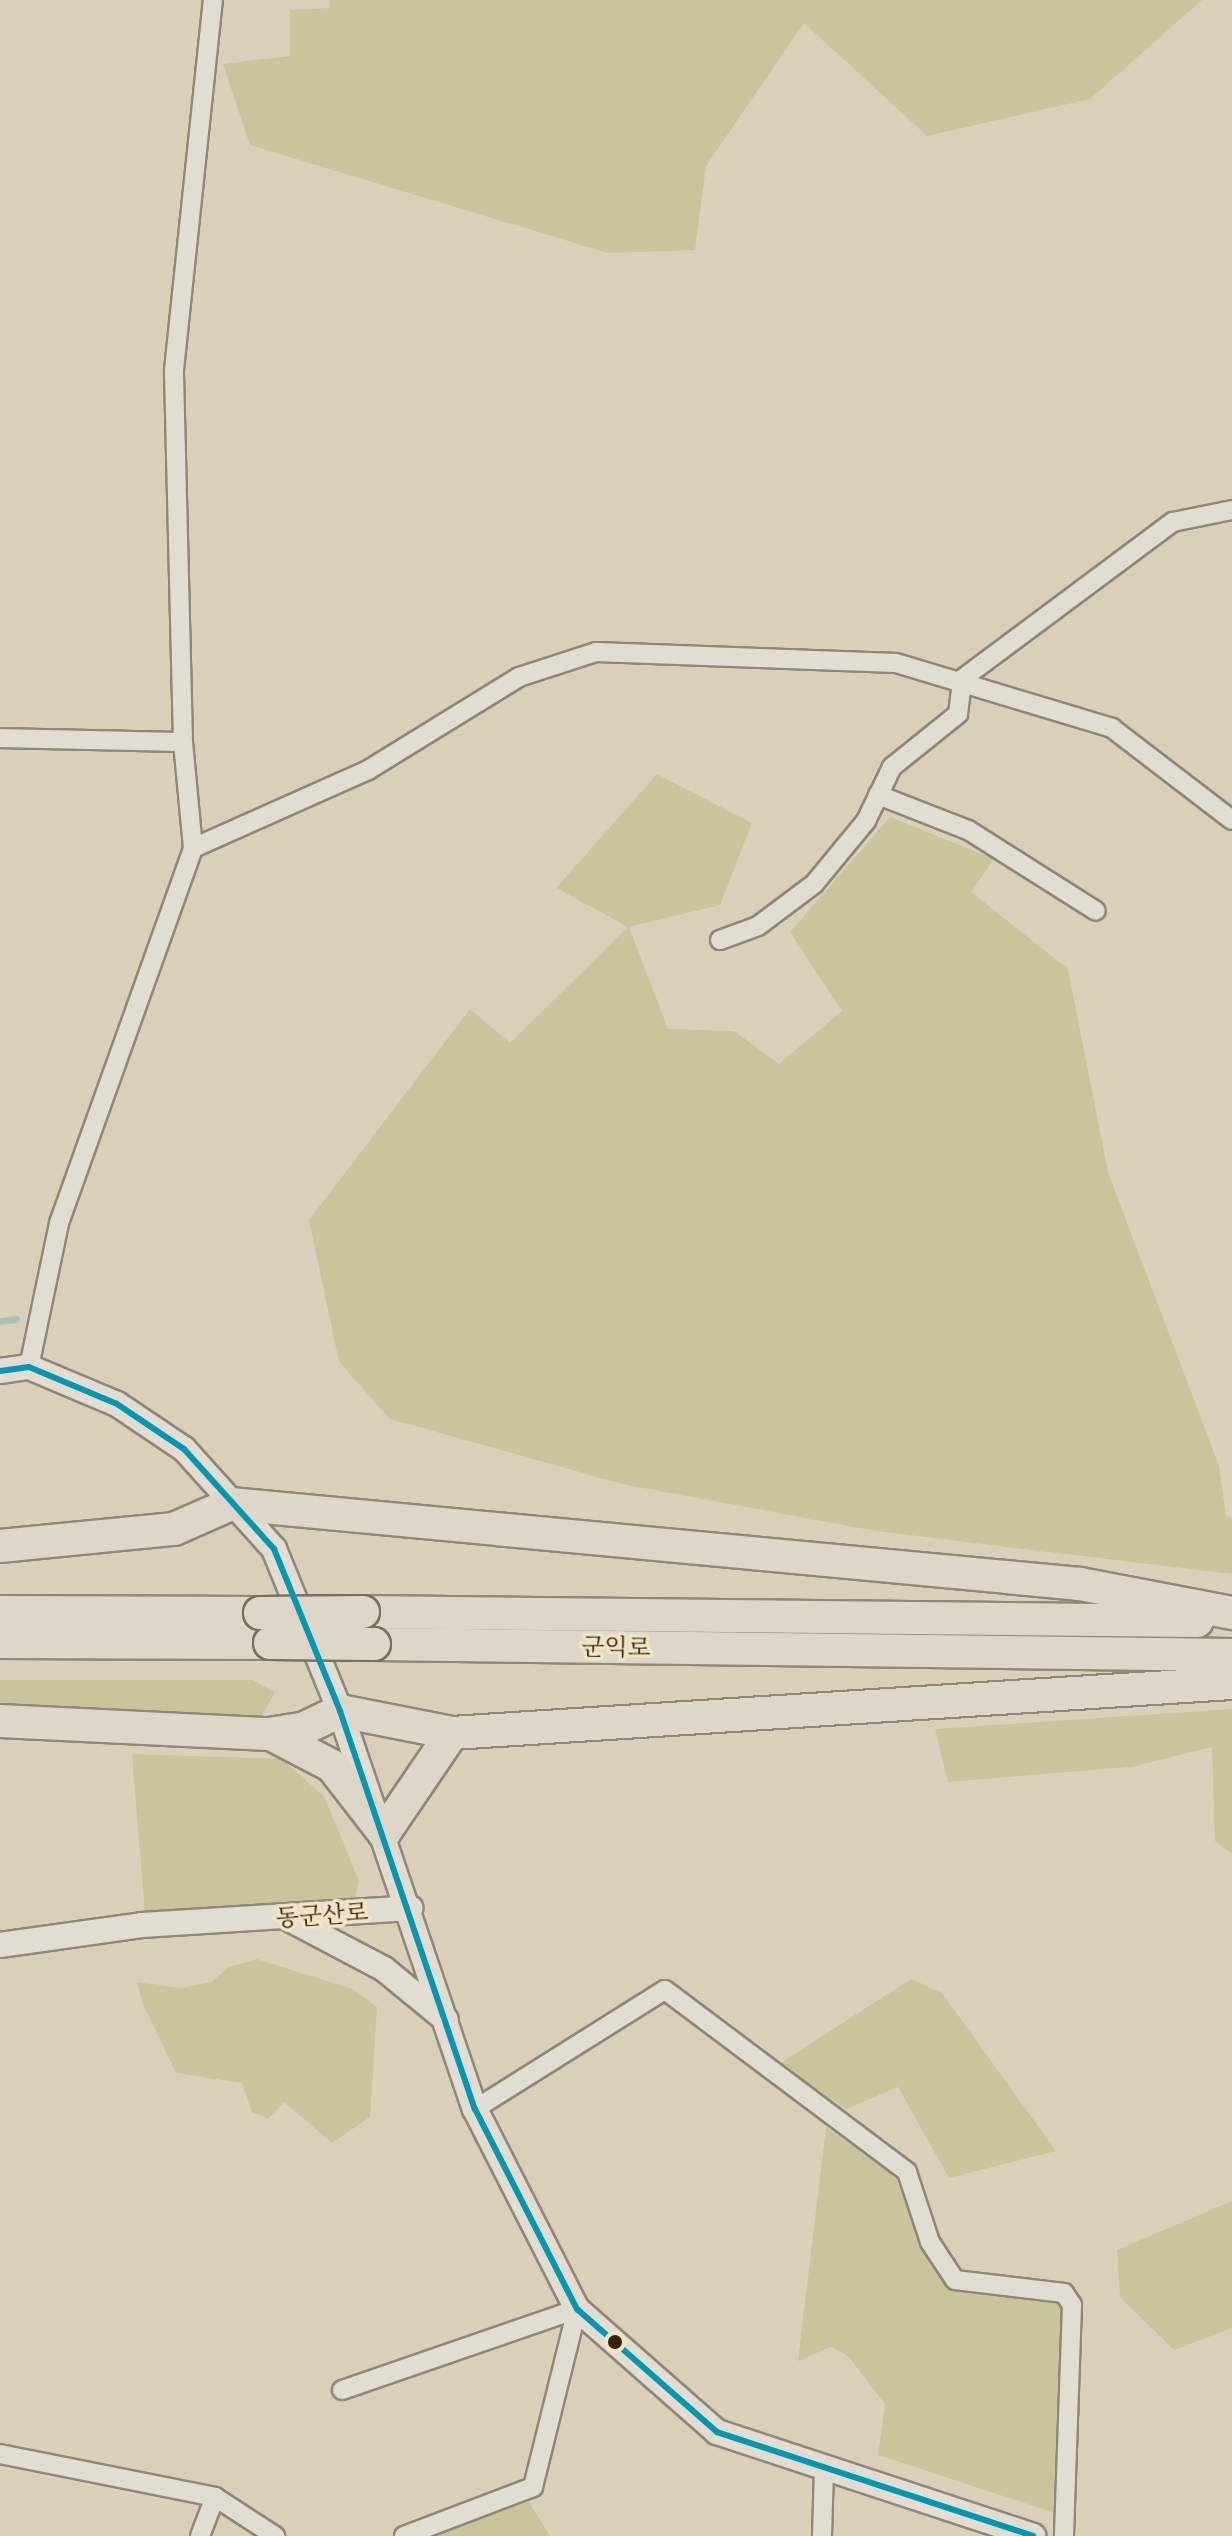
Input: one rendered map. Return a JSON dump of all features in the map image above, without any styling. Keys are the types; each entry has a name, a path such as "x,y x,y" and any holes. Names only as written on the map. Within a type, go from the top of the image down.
{"highway":[{"path":"0,1546 174,1529 231,1504 1080,1584 1232,1613"},
{"name":"군익로","path":"0,1612 265,1628 374,1644 1232,1655"},
{"name":"군익로","path":"0,1642 265,1628 363,1612 1232,1622"},
{"path":"0,1721 269,1734 305,1728 340,1711 400,1729 452,1733 1232,1683"},
{"path":"269,1734 332,1766 384,1833 452,1733"}],"street":[{"path":"29,1367 59,1223 193,848 183,742 174,370 213,0"},
{"path":"720,940 758,926 814,884 878,795 892,767 958,714 962,679 1173,522 1232,510"},
{"path":"193,848 368,770 519,677 596,652 896,663 962,679 1112,728 1232,820"},
{"path":"0,738 183,742"},
{"path":"878,795 968,830 1096,911"},
{"path":"0,1371 29,1367 117,1404 184,1449 274,1549 340,1711 384,1833 475,2109 577,2309 717,2432 1033,2536"},
{"name":"동군산로","path":"0,1945 142,1925 289,1919 410,1908"},
{"path":"289,1919 384,1969 446,2020"},
{"path":"475,2109 665,1990 907,2172 930,2242 955,2280 1064,2293 1072,2305 1064,2536"},
{"path":"342,2390 577,2309"},
{"path":"404,2536 533,2487 577,2309"},
{"path":"0,2454 215,2497 275,2536"},
{"path":"822,2536 824,2467"},
{"path":"200,2536 215,2497"}],"shaded area":[{"path":"329,0 1202,0 1090,99 927,136 804,23 706,166 695,250 608,253 250,145 223,64 290,56 290,10 329,8"},
{"path":"657,774 752,823 720,905 629,927 668,1029 734,1031 779,1064 842,1011 790,932 890,817 994,859 971,892 1068,969 1108,1172 1219,1466 1226,1516 1232,1518 1232,1574 876,1531 622,1484 390,1419 339,1362 309,1220 470,1009 510,1043 628,927 556,888"},
{"path":"0,1680 252,1680 275,1692 257,1724 0,1722"},
{"path":"1232,1709 1232,1854 1215,1841 1212,1747 1130,1767 948,1782 935,1729"},
{"path":"132,1754 281,1759 324,1796 359,1881 355,1899 145,1913"},
{"path":"257,1959 353,1989 377,2007 370,2117 332,2143 284,2102 268,2119 252,2112 242,2083 176,2073 143,2004 137,1982 181,1988 211,1982 229,1967"},
{"path":"911,1979 942,1993 1056,2151 949,2178 898,2087 846,2109 779,2064"},
{"path":"826,2127 896,2177 920,2243 951,2289 1063,2304 1055,2513 878,2455 885,2404 848,2356 831,2347 798,2361"},
{"path":"1232,2201 1232,2328 1174,2350 1120,2297 1117,2250"},
{"path":"528,2502 550,2536 430,2536"}],"waterway":[{"path":"0,1321 16,1319"}],"transit line":[{"path":"0,1371 29,1367 117,1404 184,1449 274,1549 340,1711 475,2109 577,2309 717,2432 1033,2536"}]}
